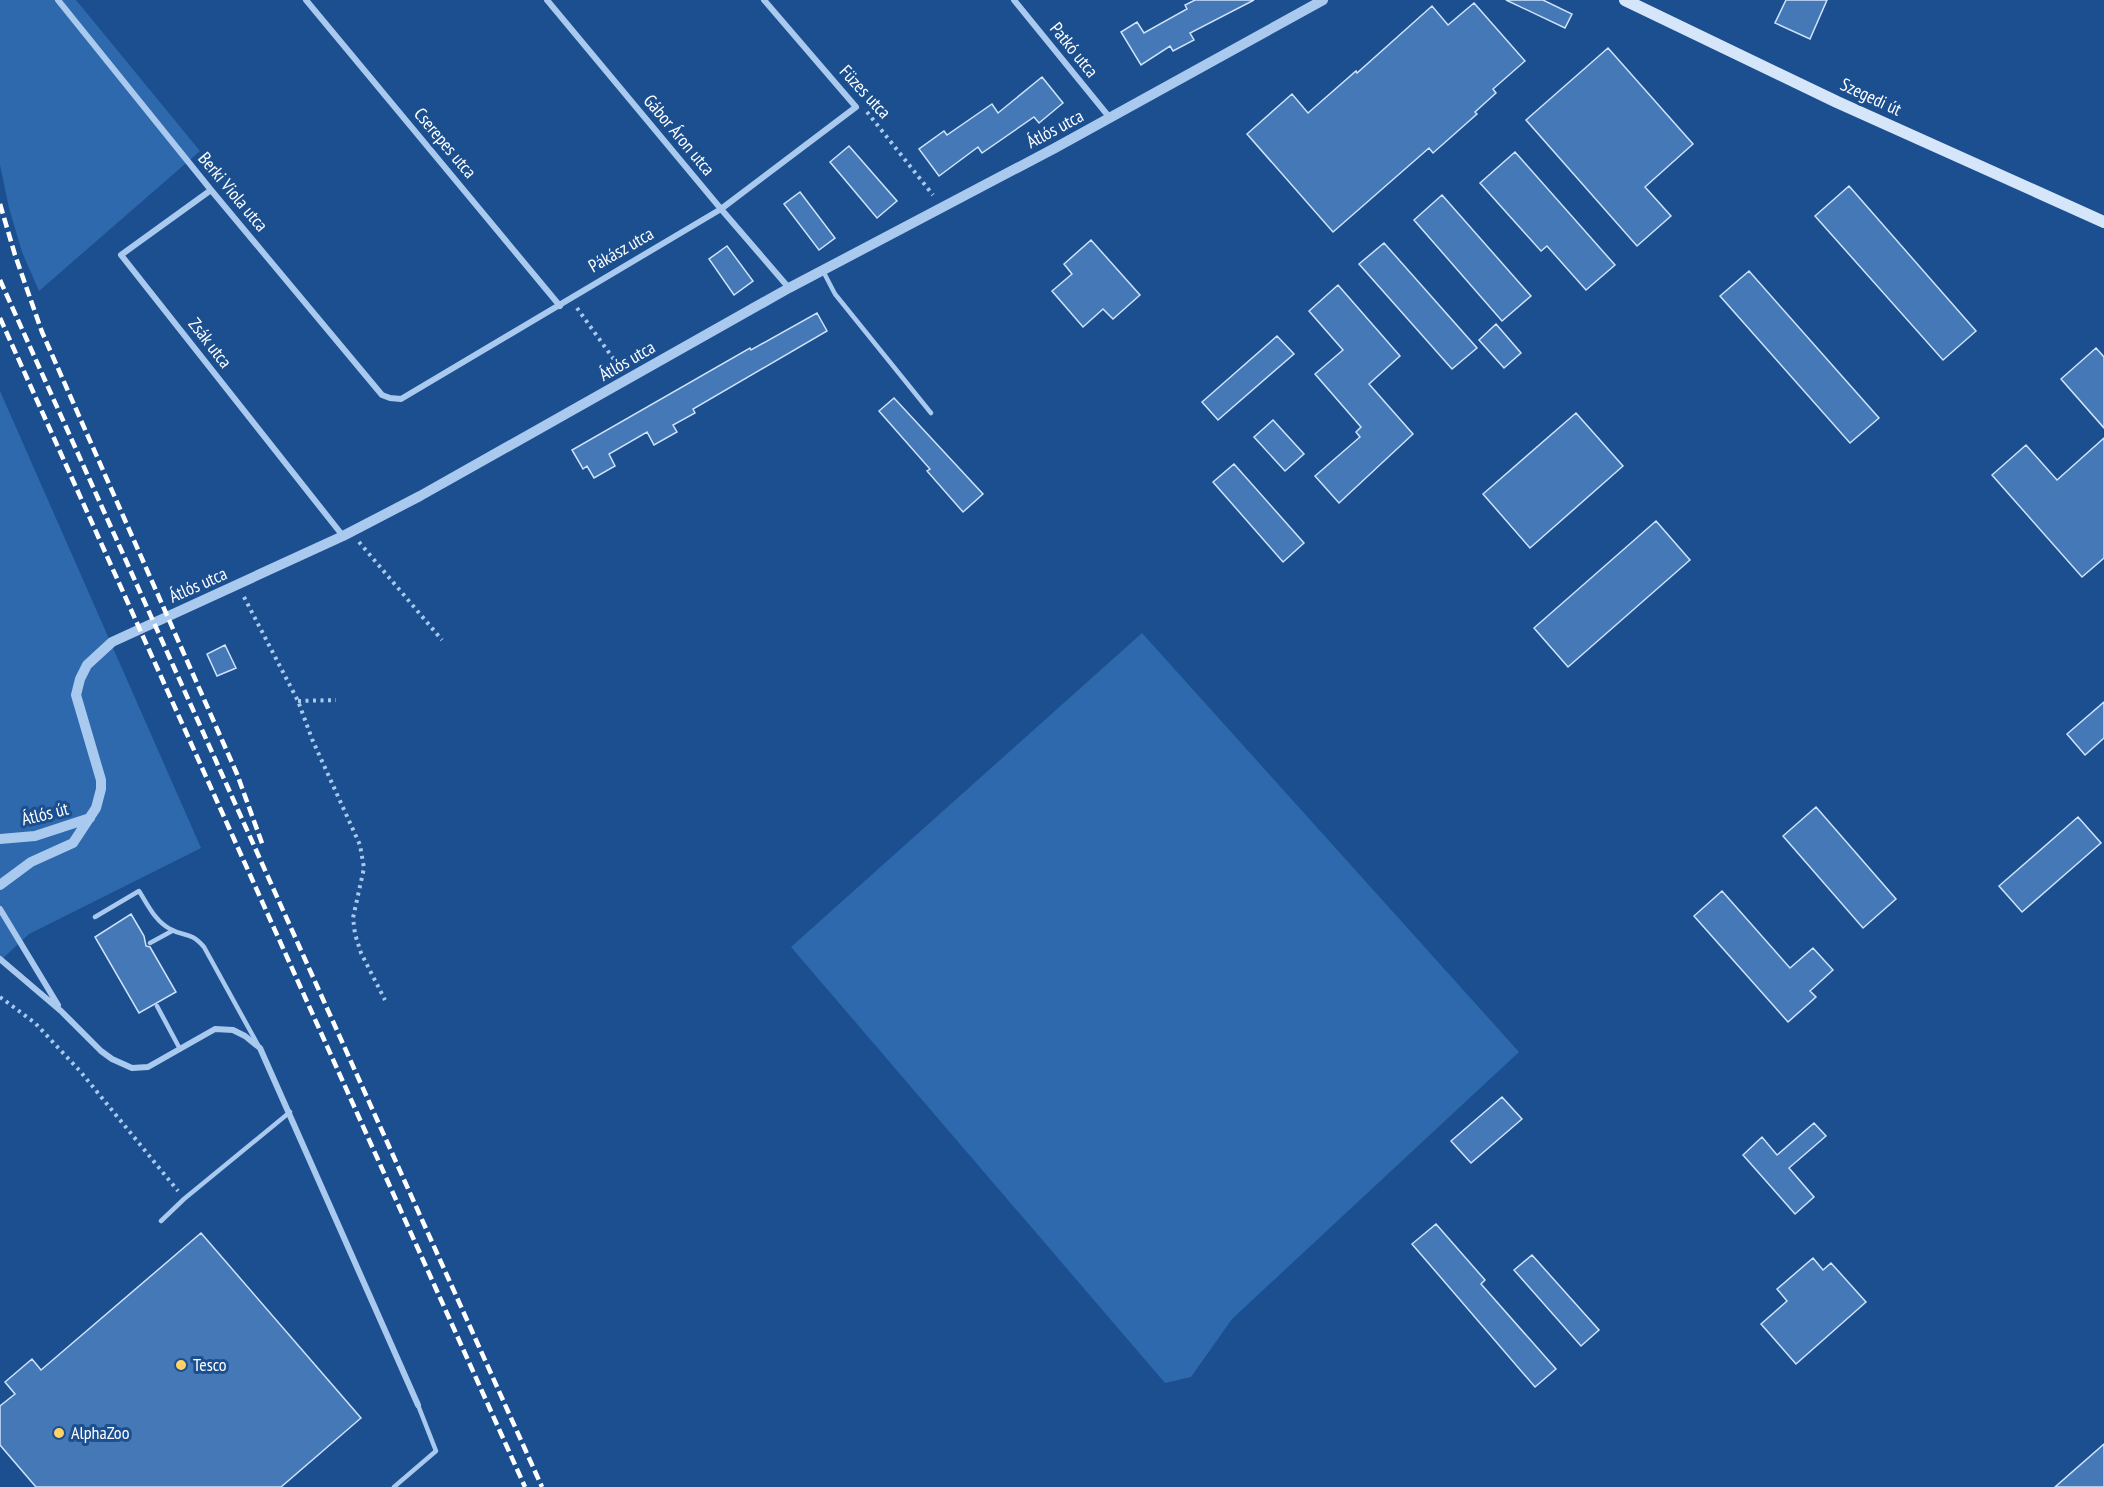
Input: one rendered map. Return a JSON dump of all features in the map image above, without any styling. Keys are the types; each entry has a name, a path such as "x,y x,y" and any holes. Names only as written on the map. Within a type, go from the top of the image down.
{"main road":[{"name":"Szegedi út","path":"1625,0 1837,102 2104,222"}],"street":[{"name":"Berki Viola utca","path":"58,0 382,395 390,398"},
{"name":"Cserepes utca","path":"306,0 560,306"},
{"name":"Gábor Áron utca","path":"547,0 789,288"},
{"name":"Füzes utca","path":"764,0 856,107"},
{"name":"Patkó utca","path":"1014,0 1110,118"},
{"name":"Átlós utca","path":"90,818 99,799 101,780 76,695 87,665 112,642 347,534 420,496 789,288 1110,118 1323,0"},
{"name":"Pákász utca","path":"390,398 401,399 721,209 856,107"},
{"name":"Zsák utca","path":"212,190 121,255 347,534"},
{"name":"Átlós út","path":"0,839 35,836 90,818"},
{"name":"Átlós út","path":"0,885 31,862 73,843 90,818"},
{"path":"0,909 62,1011"},
{"path":"0,959 62,1011 101,1051 132,1068 148,1067 208,1032 223,1028 245,1036 260,1048 418,1405"}],"lane":[{"path":"823,271 835,294 931,413"},
{"path":"95,917 139,891 161,924 172,931 191,936 204,947 260,1048"},
{"path":"150,943 172,931"},
{"path":"157,1006 180,1049"},
{"path":"161,1221 184,1199 290,1112"},
{"path":"394,1487 436,1451 418,1405"}],"path":[{"name":"Füzes utca","path":"856,107 865,109 942,207"},
{"path":"569,298 628,380"},
{"path":"347,534 442,640"},
{"path":"239,585 298,701 312,740 360,845 364,868 353,918 355,934 361,953 385,1000"},
{"path":"298,701 336,700"},
{"path":"0,997 35,1023 80,1071 184,1199"}],"shaded area":[{"path":"0,0 76,0 200,151 39,291 22,252 9,208 0,165"},
{"path":"0,391 201,848 29,934 0,961"},
{"path":"1142,633 1519,1052 1232,1319 1191,1377 1165,1383 791,947"}],"building":[{"path":"1195,0 1254,0 1190,33 1194,40 1173,51 1170,46 1141,65 1121,32 1137,22 1144,33 1187,9 1185,5"},
{"path":"1506,0 1543,0 1572,14 1565,28"},
{"path":"1786,0 1827,0 1810,39 1775,23"},
{"path":"1474,3 1525,61 1493,89 1496,93 1475,112 1477,114 1433,153 1429,148 1333,232 1247,134 1292,94 1308,113 1432,6 1448,25"},
{"path":"1608,48 1693,144 1645,187 1671,216 1637,246 1526,120"},
{"path":"1042,77 1063,103 1039,123 1034,117 982,153 978,147 939,176 919,149 944,131 947,135 992,104 998,113"},
{"path":"849,146 897,201 877,218 830,162"},
{"path":"1515,152 1615,265 1586,290 1547,246 1541,251 1480,183"},
{"path":"1849,186 1976,331 1943,360 1815,216"},
{"path":"800,192 835,238 819,250 784,204"},
{"path":"1442,195 1531,296 1502,321 1414,220"},
{"path":"1091,240 1140,295 1113,319 1103,309 1083,327 1052,291 1072,274 1064,264"},
{"path":"1384,243 1477,348 1452,369 1359,264"},
{"path":"727,246 753,281 734,295 709,259"},
{"path":"1749,271 1879,418 1850,443 1720,296"},
{"path":"1338,285 1400,356 1369,384 1413,434 1339,503 1315,476 1360,437 1356,432 1361,427 1315,374 1343,350 1309,311"},
{"path":"817,313 827,331 693,409 695,413 673,425 677,432 654,445 647,432 609,454 615,466 594,478 587,466 583,469 572,450 750,348 751,350"},
{"path":"1496,324 1521,353 1504,368 1479,340"},
{"path":"1277,336 1294,354 1218,420 1202,402"},
{"path":"2096,348 2104,357 2104,428 2061,379"},
{"path":"894,398 983,494 963,512 927,471 930,469 879,411"},
{"path":"1576,413 1623,466 1530,548 1483,494"},
{"path":"1273,420 1304,454 1285,471 1254,437"},
{"path":"2104,438 2104,558 2082,577 1992,475 2026,445 2057,480"},
{"path":"1234,464 1304,543 1283,562 1213,482"},
{"path":"1656,521 1690,560 1568,667 1534,628"},
{"path":"225,645 236,668 217,676 207,654"},
{"path":"2104,702 2104,738 2085,755 2067,734"},
{"path":"1816,807 1896,899 1863,928 1783,836"},
{"path":"2078,817 2101,843 2022,912 1999,886"},
{"path":"1722,891 1790,968 1813,948 1833,970 1810,991 1816,997 1788,1022 1694,916"},
{"path":"131,914 144,936 146,946 150,947 176,992 139,1013 95,937"},
{"path":"1502,1097 1522,1119 1471,1163 1451,1141"},
{"path":"1814,1123 1826,1136 1789,1168 1814,1197 1795,1214 1743,1155 1762,1137 1777,1155"},
{"path":"1436,1224 1485,1280 1481,1284 1556,1369 1535,1387 1412,1244"},
{"name":"Tesco","path":"201,1233 361,1418 281,1487 36,1487 0,1445 0,1406 15,1394 5,1382 32,1359 41,1370"},
{"path":"1532,1255 1599,1330 1581,1346 1514,1270"},
{"path":"1813,1258 1823,1270 1831,1263 1866,1302 1796,1364 1761,1324 1787,1301 1777,1289"},
{"path":"2104,1444 2104,1487 2055,1487"}],"railway":[{"path":"0,204 42,332 237,774 263,846"},
{"path":"0,280 542,1487"},
{"path":"0,318 525,1487"}],"place":[{"name":"Tesco","path":"181,1365"},
{"name":"AlphaZoo","path":"59,1433"}]}
